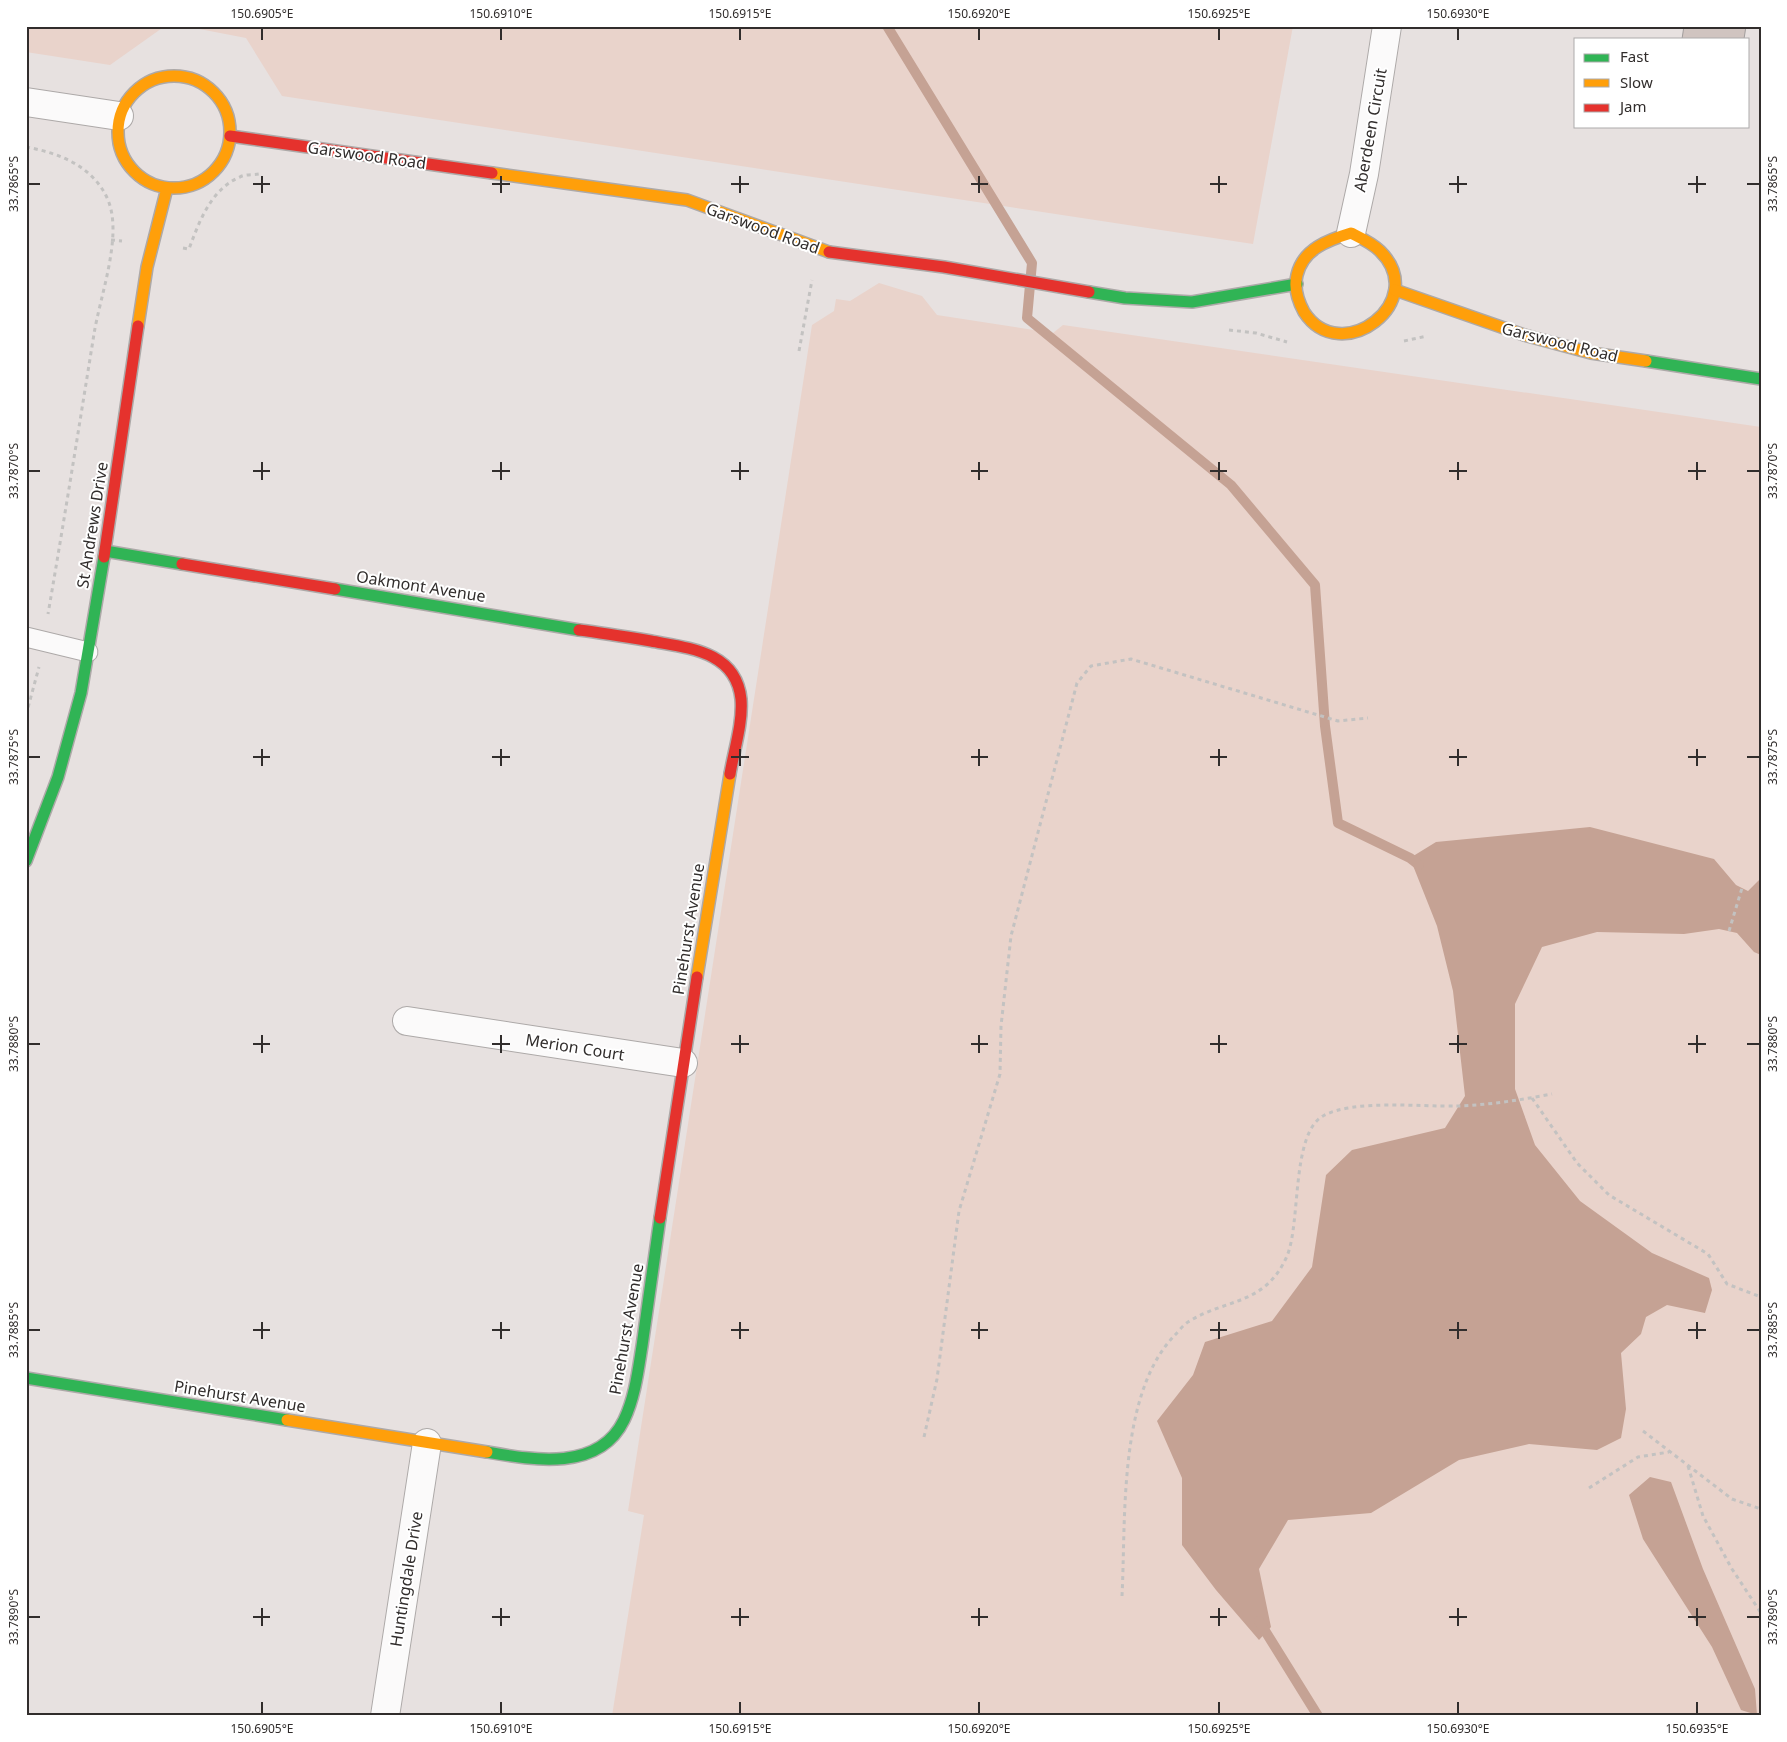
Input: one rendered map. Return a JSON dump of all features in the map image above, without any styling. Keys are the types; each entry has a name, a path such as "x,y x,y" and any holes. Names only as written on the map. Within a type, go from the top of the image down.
{"street":[{"name":"Aberdeen Circuit","path":"1351,233 1364,174 1387,26"},
{"path":"179,76 198,81 214,92 225,108 231,129 228,149 219,166 204,180 186,187 168,188 148,182 132,171 122,154 117,135 119,116 128,98 142,85 160,77 179,76"},
{"path":"26,102 119,116"},
{"name":"Garswood Road","path":"230,136 678,199 722,211 823,251 944,268 1125,298 1192,302 1297,284"},
{"name":"St Andrews Drive","path":"26,861 58,777 81,693 105,550 147,267 168,188"},
{"path":"1351,233 1370,243 1383,254 1392,268 1395,290 1393,302 1384,317 1371,328 1355,334 1332,333 1316,325 1304,313 1298,297 1297,284 1297,277 1303,261 1314,247 1330,239 1351,233"},
{"name":"Garswood Road","path":"1395,290 1524,335 1591,353 1761,378"},
{"name":"Oakmont Avenue","path":"105,550 697,648 718,657 727,665"},
{"name":"Pinehurst Avenue","path":"26,1378 550,1461 567,1459 595,1448 605,1443 622,1426 636,1384 683,1063 741,709 738,685 727,665"},
{"name":"Merion Court","path":"407,1021 683,1063"},
{"name":"Huntingdale Drive","path":"385,1716 427,1443"}],"lane":[{"path":"35,639 88,652"}],"path":[{"path":"26,147 73,162 90,174 100,184 109,202 113,223 110,255 35,639 36,683 26,715"},
{"path":"800,351 814,273"},
{"path":"924,1437 937,1378 959,1211 1000,1074 1001,1026 1011,936 1077,684 1091,666 1131,659 1338,721 1368,718"},
{"path":"1729,931 1742,888"},
{"path":"1122,1596 1131,1438 1142,1390 1160,1350 1187,1322 1259,1292 1276,1275 1288,1254 1305,1138 1321,1117 1350,1107 1459,1106 1519,1101 1552,1094"},
{"path":"1532,1098 1577,1163 1609,1195 1708,1254 1727,1284 1761,1297"},
{"path":"1643,1431 1732,1499 1761,1509"},
{"path":"1589,1488 1638,1457 1670,1452"},
{"path":"1688,1466 1703,1516 1732,1569 1761,1613"}],"shaded area":[{"path":"26,26 165,26 110,65 26,52"},
{"path":"184,26 1293,26 1253,244 282,96 246,38"},
{"path":"879,283 922,296 937,315 1053,333 1063,325 1761,427 1761,1716 612,1716 644,1515 628,1511 812,325 834,311 836,299 850,301"},
{"path":"1590,827 1714,859 1736,885 1748,891 1761,878 1761,955 1754,952 1737,933 1719,929 1684,934 1597,932 1542,947 1515,1004 1515,1089 1535,1145 1580,1201 1652,1253 1709,1278 1712,1290 1705,1313 1667,1305 1646,1317 1641,1334 1621,1353 1626,1409 1621,1438 1597,1450 1529,1444 1459,1460 1371,1513 1288,1520 1259,1569 1271,1627 1259,1640 1216,1590 1182,1545 1182,1478 1157,1421 1193,1375 1205,1342 1272,1321 1312,1267 1326,1175 1352,1150 1445,1128 1465,1096 1453,991 1437,926 1410,858 1436,842"},
{"path":"1650,1477 1671,1482 1703,1569 1755,1689 1757,1715 1741,1710 1712,1647 1643,1539 1629,1495"}],"building":[{"path":"1684,26 1746,26 1744,38 1682,38"}],"waterway":[{"path":"887,26 1032,263 1027,318 1231,485 1315,585 1325,726 1338,823 1410,858 1419,865"},
{"path":"1259,1621 1318,1716"}],"traffic: fast":[{"path":"1089,292 1125,298 1192,302 1297,284"},
{"path":"1646,361 1761,379"},
{"path":"105,551 182,564"},
{"path":"26,861 58,777 81,693 104,557"},
{"path":"335,589 579,630"},
{"path":"487,1452 524,1458 563,1458 582,1455 599,1448 613,1437 624,1420 636,1384 660,1218"},
{"path":"26,1378 287,1420"}],"traffic: slow":[{"path":"174,76 195,80 214,92 226,111 230,132 226,153 214,172 195,184 174,188 153,184 134,172 122,153 118,132 122,111 134,92 153,80 174,76"},
{"path":"492,173 687,200 829,252"},
{"path":"138,326 147,267 167,188"},
{"path":"1351,233 1370,243 1380,251 1393,270 1395,290 1388,307 1375,322 1358,331 1339,334 1320,328 1304,312 1297,294 1296,280 1300,266 1311,252 1325,243 1351,233"},
{"path":"1395,290 1524,335 1591,353 1646,361"},
{"path":"697,977 730,774"},
{"path":"287,1420 487,1452"}],"traffic: jam":[{"path":"230,136 492,173"},
{"path":"829,252 944,267 1089,292"},
{"path":"104,557 138,326"},
{"path":"182,564 335,589"},
{"path":"579,630 680,646 720,661 730,671 737,683 741,699 739,727 730,774"},
{"path":"660,1218 697,977"}]}
